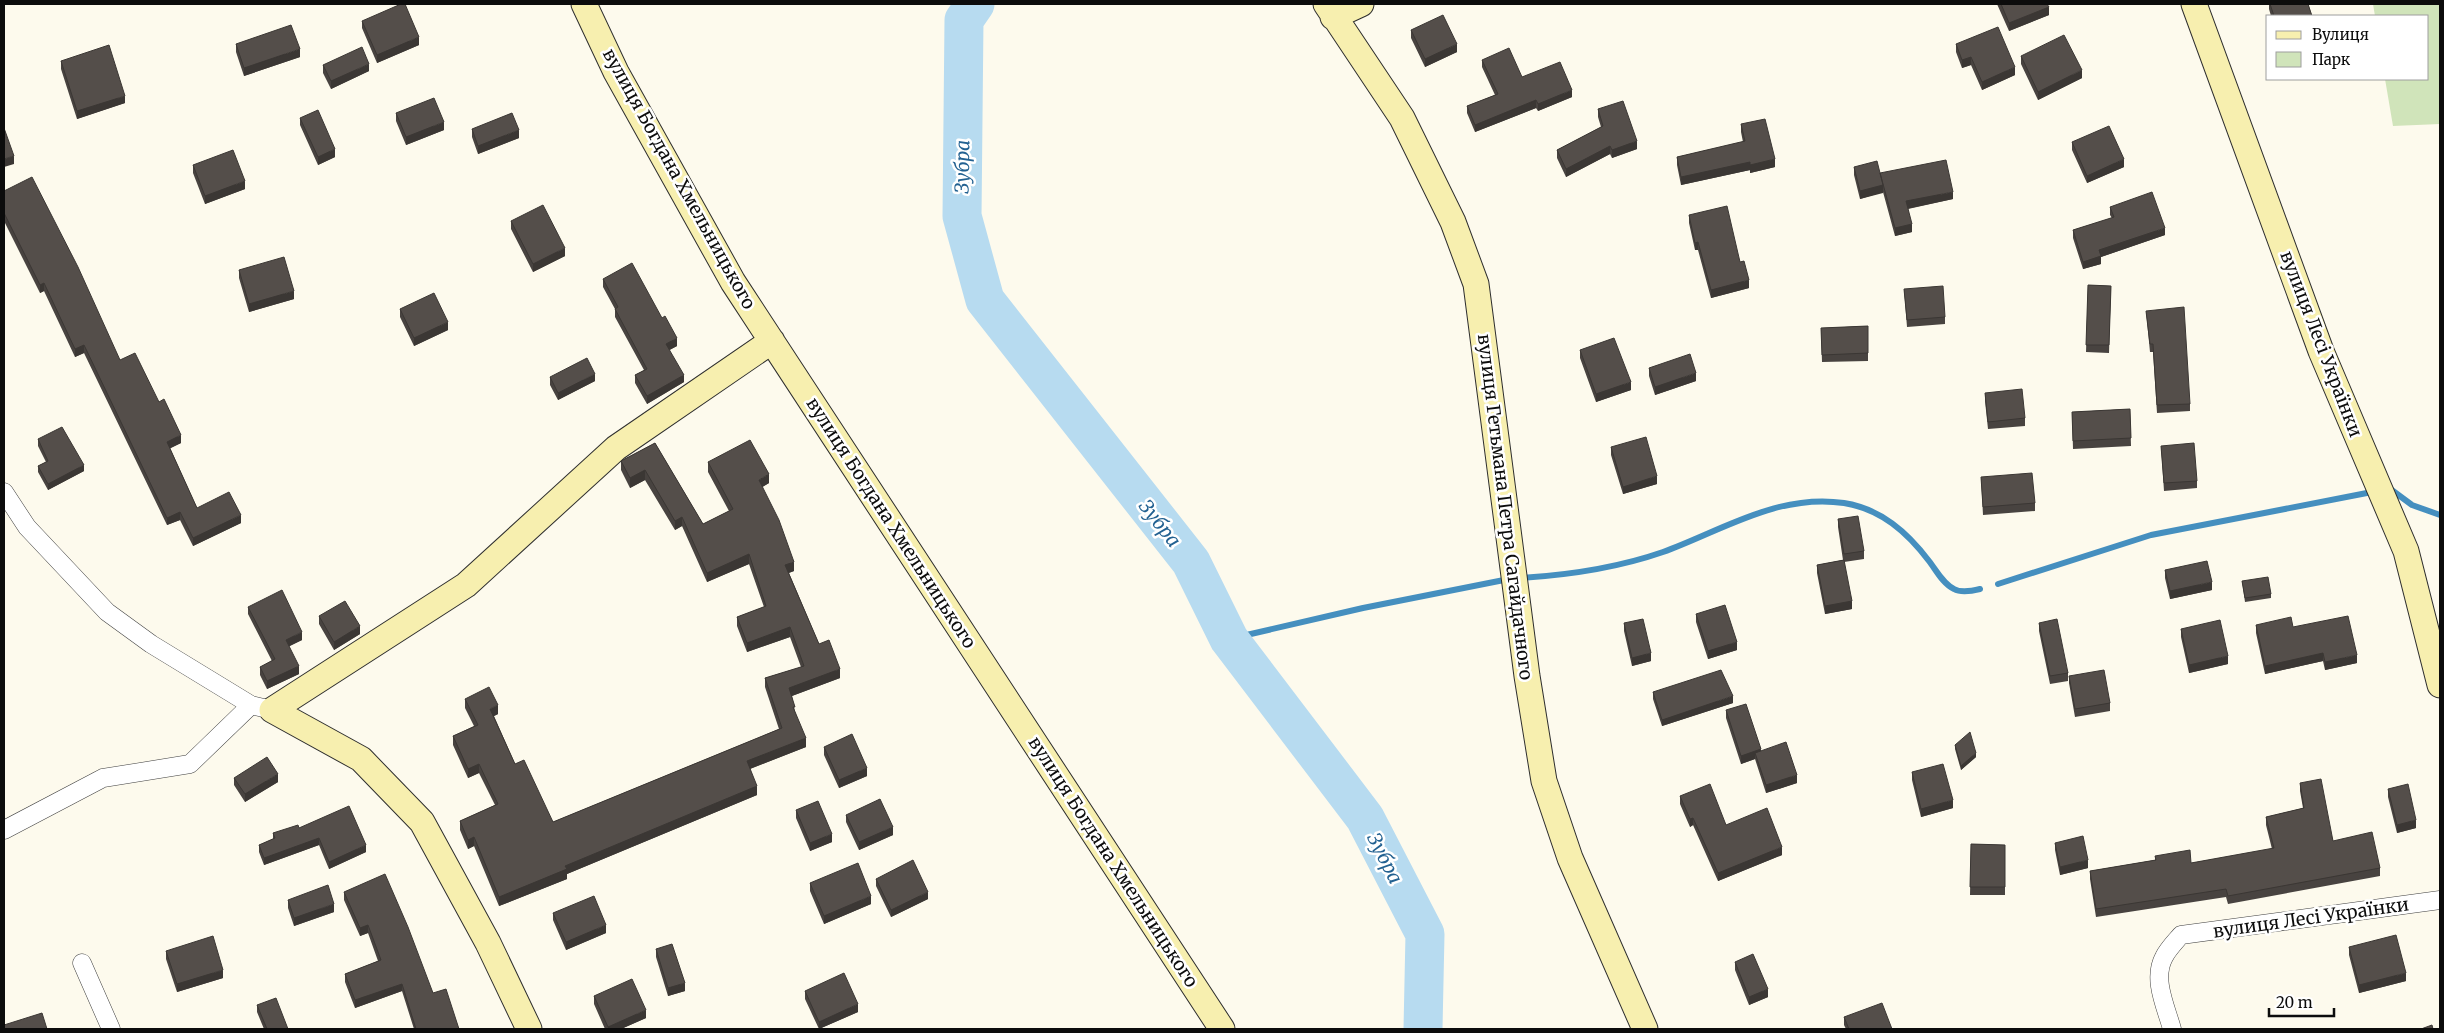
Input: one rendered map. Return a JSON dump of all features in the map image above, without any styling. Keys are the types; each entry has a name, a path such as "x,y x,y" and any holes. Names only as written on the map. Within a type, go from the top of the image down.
{"street":[{"name":"вулиця Богдана Хмельницького","path":"584,4 616,72 723,265 1222,1029"},
{"path":"1330,10 1360,4"},
{"name":"вулиця Лесі Українки","path":"2194,4 2321,351 2406,552 2440,685"},
{"name":"вулиця Гетьмана Петра Сагайдачного","path":"1330,10 1402,118 1453,222 1476,284 1526,676 1544,781 1570,858 1645,1029"},
{"path":"4,830 103,778 190,764 262,708 466,585 616,448 772,341"},
{"path":"4,492 27,527 107,612 151,644 262,708 361,759 422,822 488,943 529,1029"},
{"name":"вулиця Лесі Українки","path":"2172,1029 2160,988 2159,974 2164,958 2181,935 2440,900"},
{"path":"82,963 112,1029"}],"green space":[{"path":"2373,4 2440,4 2440,124 2393,126 2385,80 2429,80 2429,15 2375,15"}],"building":[{"path":"405,4 419,37 377,55 362,21"},
{"path":"2001,4 2047,4 2049,7 2009,23"},
{"path":"2270,4 2308,4 2312,15 2274,15"},
{"path":"1443,15 1457,44 1425,59 1411,30"},
{"path":"291,25 300,49 244,68 236,44"},
{"path":"1998,27 2015,67 1982,82 1971,57 1962,60 1956,44"},
{"path":"2064,35 2082,70 2038,92 2021,56"},
{"path":"109,45 125,96 77,111 61,61"},
{"path":"362,47 369,64 331,81 323,65"},
{"path":"1509,48 1522,77 1560,62 1572,90 1538,104 1536,100 1475,125 1467,106 1498,94 1482,60"},
{"path":"434,98 444,122 406,137 396,113"},
{"path":"1623,101 1637,141 1612,150 1610,146 1566,169 1557,150 1603,126 1598,109"},
{"path":"318,110 335,149 318,157 300,118"},
{"path":"512,113 519,130 478,146 472,129"},
{"path":"1765,119 1775,159 1750,165 1750,162 1681,177 1677,157 1745,141 1741,124"},
{"path":"2109,126 2124,159 2087,176 2072,142"},
{"path":"4,128 14,156 4,159"},
{"path":"233,150 245,181 205,196 193,165"},
{"path":"1946,160 1953,192 1906,201 1912,224 1895,228 1880,173"},
{"path":"1877,161 1883,185 1860,191 1854,167"},
{"path":"32,177 78,267 120,360 135,353 159,402 164,399 181,435 167,442 197,508 229,492 241,515 193,538 180,512 167,518 84,345 75,349 44,283 40,285 4,213 4,191"},
{"path":"2152,192 2165,228 2099,250 2101,256 2083,262 2073,230 2114,217 2110,207"},
{"path":"543,205 565,248 533,264 511,221"},
{"path":"1727,206 1740,262 1744,261 1749,280 1711,290 1698,242 1695,243 1689,215"},
{"path":"284,257 294,291 249,304 239,270"},
{"path":"632,263 662,318 665,316 677,338 666,344 684,375 647,396 635,375 647,369 615,309 618,307 603,279"},
{"path":"2088,285 2111,286 2109,345 2086,345"},
{"path":"1943,286 1945,317 1907,320 1904,289"},
{"path":"434,293 448,322 414,338 400,309"},
{"path":"2184,307 2190,404 2157,405 2153,344 2150,344 2146,311"},
{"path":"1868,326 1868,353 1822,355 1821,328"},
{"path":"1614,338 1631,382 1596,394 1580,350"},
{"path":"1690,354 1696,373 1655,387 1649,368"},
{"path":"587,358 595,374 558,393 550,377"},
{"path":"2022,389 2025,418 1988,422 1985,393"},
{"path":"2130,409 2131,438 2073,441 2072,412"},
{"path":"62,427 84,465 48,484 38,466 48,461 38,439"},
{"path":"1646,437 1657,476 1623,487 1611,447"},
{"path":"750,440 769,474 759,480 779,520 794,562 785,565 819,644 829,640 840,669 789,688 795,707 793,707 806,738 747,761 757,786 565,866 567,869 499,897 474,837 468,840 460,821 498,804 479,764 468,769 453,736 478,725 465,699 489,687 498,705 490,709 515,764 524,760 553,822 782,728 765,678 804,666 790,627 747,643 737,617 766,606 749,554 707,573 682,517 675,521 645,470 630,478 621,461 655,443 703,524 733,509 708,462"},
{"path":"2194,443 2197,481 2164,483 2161,446"},
{"path":"2032,473 2035,503 1983,507 1981,477"},
{"path":"1858,516 1864,551 1844,554 1838,519"},
{"path":"1844,560 1852,601 1825,606 1817,565"},
{"path":"2207,561 2212,582 2170,591 2165,570"},
{"path":"2268,577 2271,594 2245,598 2242,581"},
{"path":"282,590 302,632 286,640 299,666 267,681 260,667 275,659 248,607"},
{"path":"345,601 360,626 334,642 319,616"},
{"path":"1725,605 1737,642 1708,651 1696,614"},
{"path":"2348,616 2357,655 2325,662 2323,653 2265,666 2256,625 2291,617 2293,627"},
{"path":"1643,619 1651,653 1632,658 1624,623"},
{"path":"2057,619 2068,673 2050,676 2039,623"},
{"path":"2220,620 2228,656 2189,665 2181,629"},
{"path":"1721,670 1733,696 1662,720 1653,692"},
{"path":"2104,670 2110,703 2075,709 2069,676"},
{"path":"1746,704 1761,749 1741,756 1726,710"},
{"path":"1970,732 1976,753 1961,766 1955,745"},
{"path":"852,734 867,768 839,780 824,747"},
{"path":"1786,742 1797,775 1766,785 1755,753"},
{"path":"267,757 278,774 245,794 234,778"},
{"path":"1943,764 1953,800 1921,809 1912,772"},
{"path":"2321,779 2333,841 2372,832 2380,868 2228,896 2226,889 2096,909 2090,871 2156,860 2155,856 2190,850 2191,863 2274,848 2266,817 2304,808 2300,783"},
{"path":"1710,784 1726,825 1767,808 1782,847 1718,873 1693,818 1690,819 1680,796"},
{"path":"2408,784 2416,820 2397,825 2388,789"},
{"path":"880,799 893,827 859,842 846,815"},
{"path":"818,801 832,834 810,843 796,810"},
{"path":"349,806 366,845 329,862 319,838 264,858 259,845 275,838 273,833 298,825 299,828"},
{"path":"2083,836 2088,860 2060,867 2055,843"},
{"path":"1971,844 2005,845 2005,887 1970,887"},
{"path":"913,860 928,892 891,910 876,879"},
{"path":"858,863 871,896 824,916 810,883"},
{"path":"385,874 408,927 433,993 446,989 459,1029 416,1029 402,984 355,1000 345,974 381,960 368,925 360,928 344,892"},
{"path":"328,885 334,904 294,918 288,900"},
{"path":"594,896 606,925 566,942 553,913"},
{"path":"2396,935 2406,973 2359,985 2349,947"},
{"path":"213,936 223,970 177,984 166,951"},
{"path":"672,944 685,983 668,988 656,949"},
{"path":"1753,954 1768,989 1749,997 1735,962"},
{"path":"844,973 858,1004 819,1022 805,991"},
{"path":"632,979 646,1010 608,1027 594,996"},
{"path":"276,998 288,1029 267,1029 257,1005"},
{"path":"1882,1003 1892,1029 1849,1029 1844,1017"},
{"path":"42,1013 47,1029 4,1029 4,1025"},
{"path":"2432,1025 2433,1029 2421,1029"}],"waterway":[{"name":"Зубра","path":"975,4 964,20 962,216 985,300 1191,562 1229,639 1365,818 1425,934 1423,1029"},
{"path":"2389,488 2412,505 2440,515"},
{"path":"1998,584 2151,535 2372,492"},
{"path":"1521,578 1575,573 1646,558 1750,516 1796,503 1820,501 1857,506 1881,516 1902,531 1921,550 1950,587 1963,591 1980,589"},
{"path":"1229,639 1363,608 1504,580"}]}
